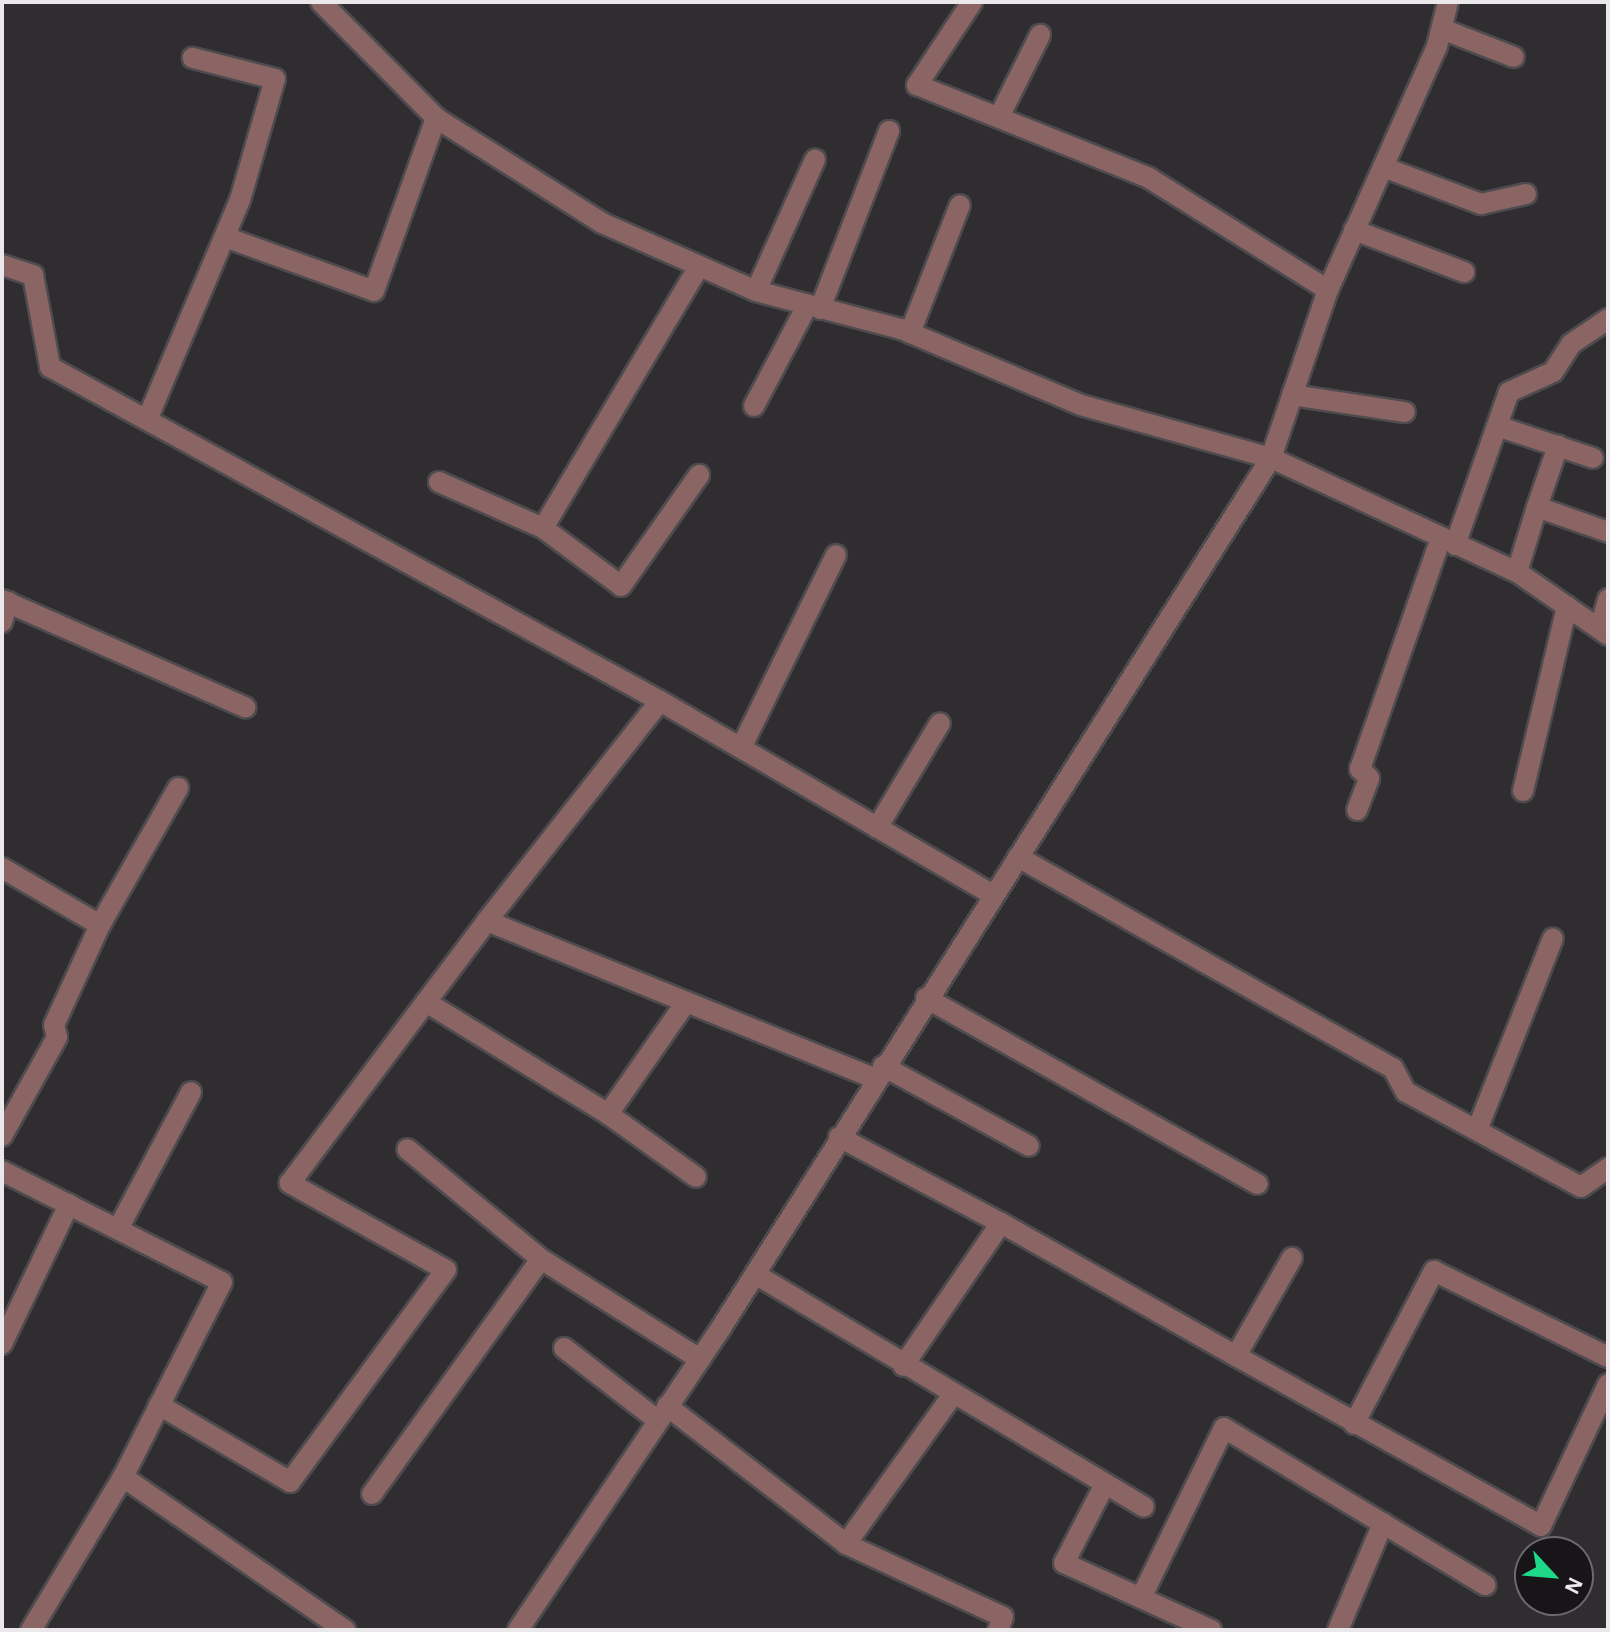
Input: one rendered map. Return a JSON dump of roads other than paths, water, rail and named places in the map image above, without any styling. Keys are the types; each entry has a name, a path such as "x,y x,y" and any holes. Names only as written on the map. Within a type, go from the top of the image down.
{"street":[{"path":"321,2 436,118 602,223 756,291 910,333 1081,405 1271,458 1517,572 1604,632 1608,599"},
{"path":"972,2 917,85 1149,178 1328,290"},
{"path":"518,1630 755,1274 926,998 1271,458 1328,290 1442,29 1448,2"},
{"path":"1442,29 1514,57"},
{"path":"999,117 1040,35"},
{"path":"147,420 225,237 275,79 193,58"},
{"path":"225,237 374,291 436,118"},
{"path":"754,406 814,307 889,131"},
{"path":"756,291 815,160"},
{"path":"1383,167 1481,204 1526,194"},
{"path":"910,333 960,205"},
{"path":"1354,230 1464,272"},
{"path":"2,265 33,275 50,367 660,701 993,895"},
{"path":"543,528 699,266"},
{"path":"1357,810 1369,778 1360,769 1509,392 1553,372 1571,344 1608,319"},
{"path":"1292,395 1405,412"},
{"path":"1497,426 1593,458"},
{"path":"1517,572 1558,446"},
{"path":"439,482 543,528 621,586 699,475"},
{"path":"1537,507 1608,532"},
{"path":"741,748 836,555"},
{"path":"1523,791 1567,606"},
{"path":"4,608 245,707"},
{"path":"159,1405 290,1482 446,1270 290,1183 487,921 660,701"},
{"path":"877,828 940,723"},
{"path":"2,1136 57,1037 54,1025 100,925 178,788"},
{"path":"1018,857 1393,1068 1406,1092 1581,1187 1608,1168"},
{"path":"2,868 100,925"},
{"path":"487,921 686,1002 880,1073 1029,1146"},
{"path":"1477,1130 1553,938"},
{"path":"926,998 1257,1184"},
{"path":"426,1002 608,1114 696,1177"},
{"path":"608,1114 686,1002"},
{"path":"118,1229 191,1092"},
{"path":"839,1137 1001,1223 1354,1424 1541,1526 1608,1384"},
{"path":"407,1149 541,1259 700,1359"},
{"path":"2,1171 222,1282 123,1477 36,1628"},
{"path":"2,1344 69,1204"},
{"path":"903,1366 1001,1223"},
{"path":"1236,1356 1292,1258"},
{"path":"372,1494 541,1259"},
{"path":"1354,1424 1434,1271 1608,1357"},
{"path":"755,1274 952,1396 1144,1507"},
{"path":"564,1348 662,1413 846,1544 1003,1617 998,1630"},
{"path":"846,1544 952,1396"},
{"path":"1141,1598 1224,1428 1485,1585"},
{"path":"123,1477 336,1627"},
{"path":"1105,1484 1064,1563 1211,1630"},
{"path":"1338,1630 1383,1523"}]}
